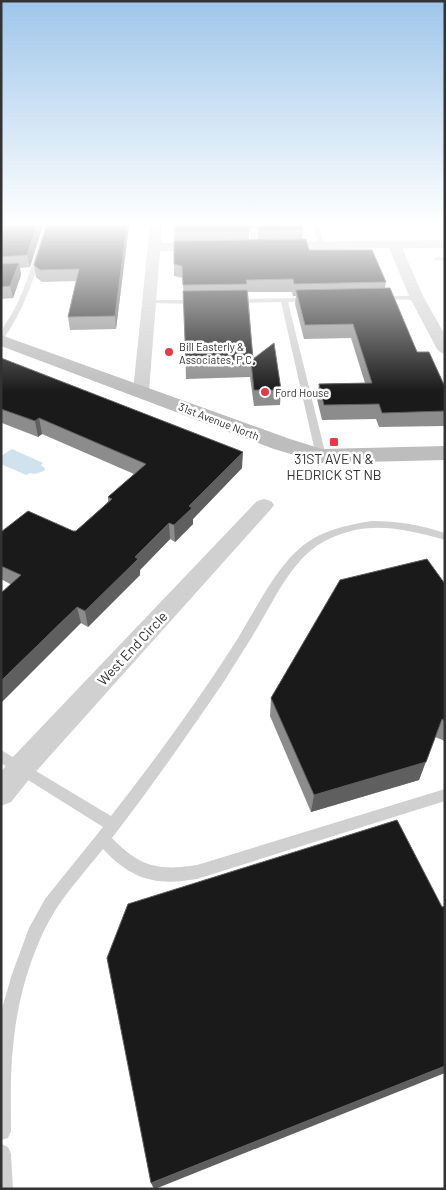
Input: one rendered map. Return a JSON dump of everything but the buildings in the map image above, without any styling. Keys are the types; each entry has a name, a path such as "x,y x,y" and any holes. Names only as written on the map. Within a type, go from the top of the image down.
{"main road":[{"name":"31st Avenue North","path":"1,338 282,444 321,456 445,453"}],"street":[{"path":"141,391 151,281"},
{"path":"409,281 445,350"},
{"name":"West End Circle","path":"1,793 11,762 264,505"}],"lane":[{"path":"1,338 12,324 25,281"},
{"path":"375,298 417,298"},
{"path":"225,301 320,300"},
{"path":"284,301 321,456"},
{"path":"149,302 205,302"},
{"path":"1,1131 4,1046 12,1000 22,966 36,932 51,903 160,764 248,634 293,562 303,551 317,542 342,531 366,525 399,525 418,528 445,537"},
{"path":"11,762 113,825"},
{"path":"103,838 127,863 143,872 157,876 177,876 197,872 445,795"},
{"path":"1,1154 3,1189"}],"water":[{"path":"12,449 43,463 41,465 45,468 44,471 26,475 1,464 1,456"}],"place":[{"name":"Bill Easterly & Associates, P.C.","path":"169,352"},
{"name":"Ford House","path":"265,392"},
{"name":"31ST AVE N & HEDRICK ST NB","path":"334,442"}]}
